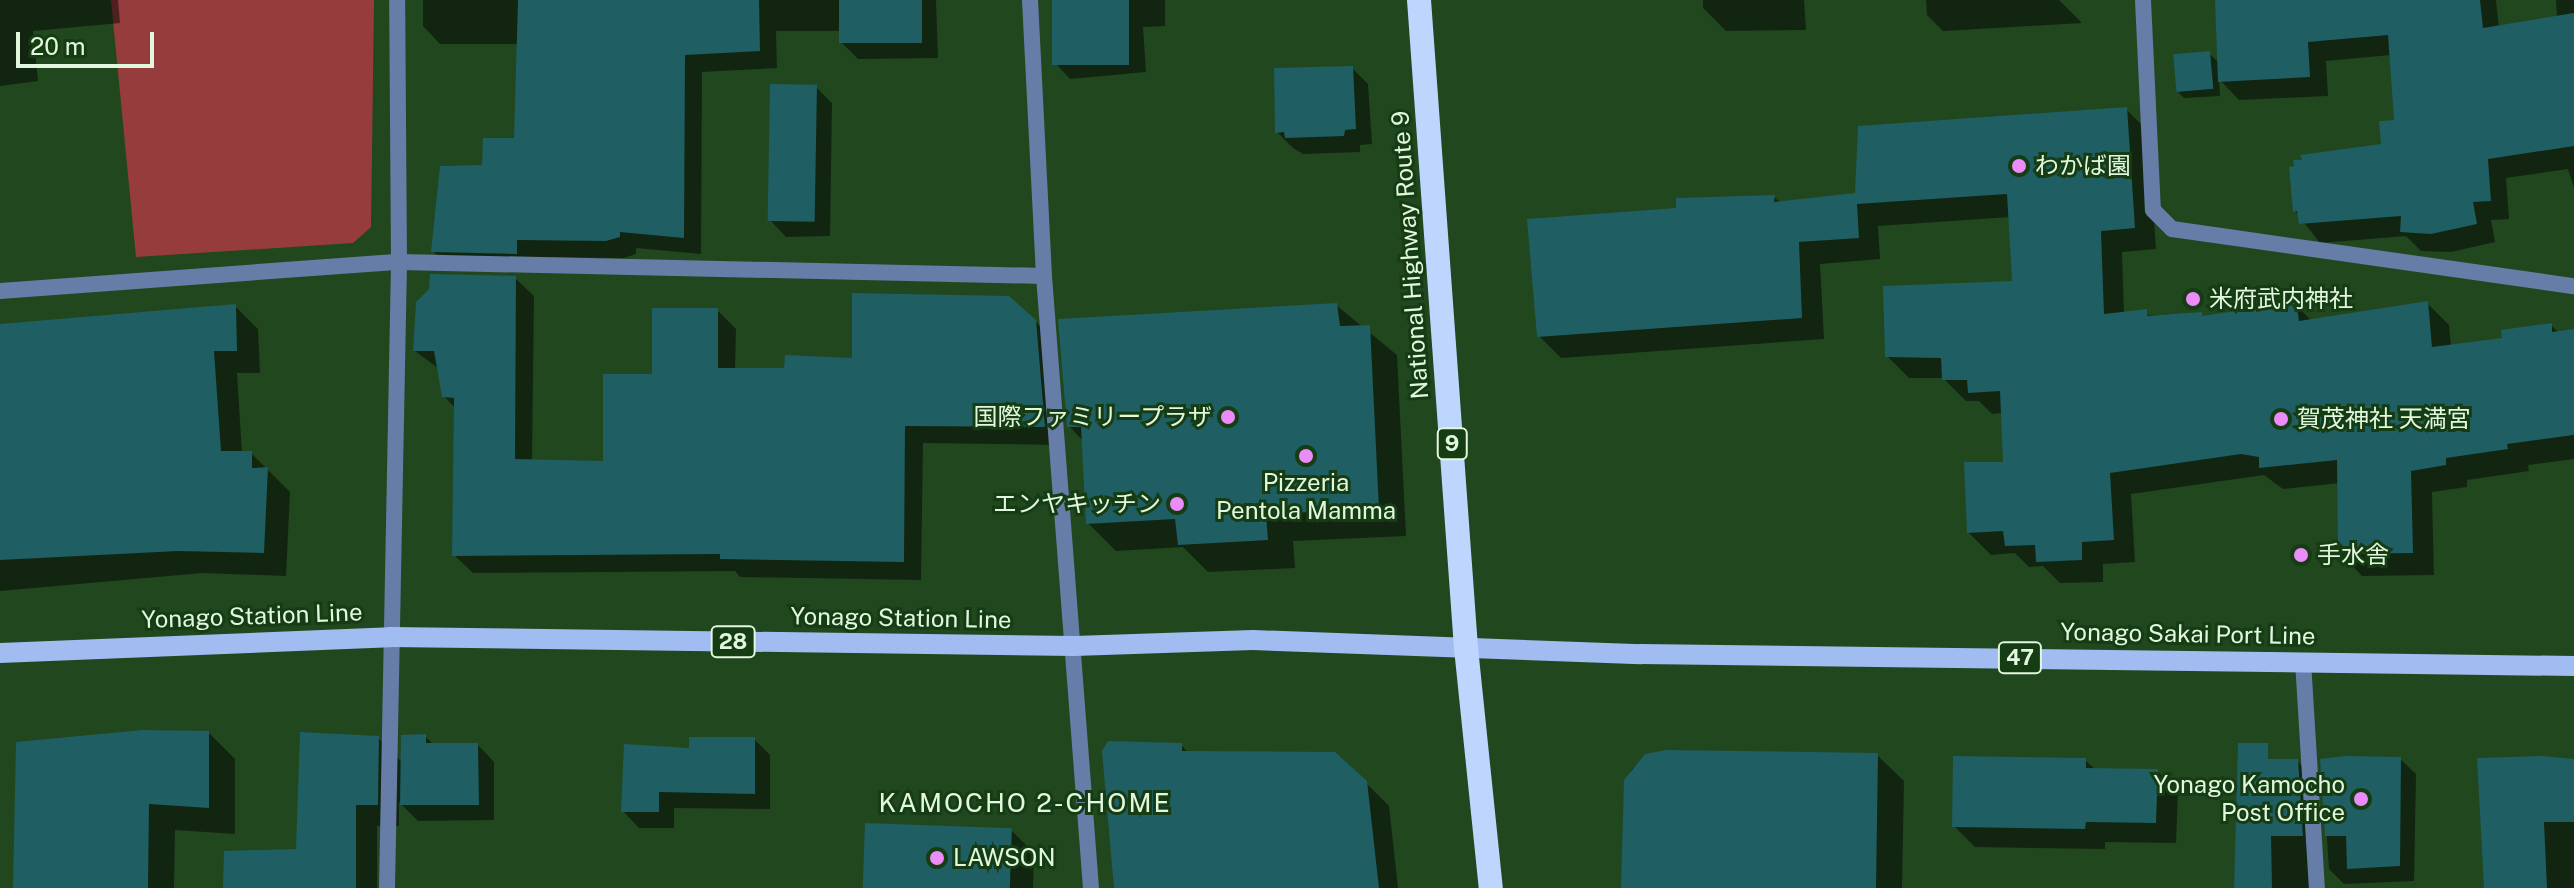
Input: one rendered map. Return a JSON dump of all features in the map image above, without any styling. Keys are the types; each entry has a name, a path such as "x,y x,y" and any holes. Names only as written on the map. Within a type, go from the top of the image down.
{"highway":[{"name":"National Highway Route 9","path":"1419,0 1466,648 1491,888"}],"main road":[{"name":"Yonago Station Line","path":"0,653 390,637 1074,646 1253,640 1466,648"},
{"name":"Yonago Sakai Port Line","path":"1466,648 2574,666"}],"street":[{"path":"387,888 399,262 397,0"},
{"path":"1030,0 1044,276 1091,888"},
{"path":"2143,0 2153,210 2172,229 2574,286"},
{"path":"0,291 399,262 1044,276"},
{"path":"2303,661 2317,888"}],"shaded area":[{"path":"111,0 374,0 371,227 353,243 136,257"}],"building":[{"path":"518,0 759,0 760,51 685,55 684,238 620,232 620,237 606,241 517,240 517,254 431,252 440,166 482,165 483,138 514,138"},
{"path":"839,0 922,0 922,43 839,43"},
{"path":"1052,0 1129,0 1129,65 1052,65"},
{"path":"2215,0 2480,0 2483,28 2574,13 2574,146 2488,159 2491,201 2473,202 2477,224 2431,234 2400,232 2401,216 2299,224 2297,211 2293,212 2289,167 2294,166 2293,160 2302,160 2300,155 2381,144 2379,121 2394,120 2388,35 2308,42 2310,77 2218,82"},
{"path":"2210,51 2213,89 2176,92 2173,54"},
{"path":"1353,66 1356,129 1345,130 1344,136 1285,138 1284,132 1275,133 1274,68"},
{"path":"770,84 817,85 815,222 768,221"},
{"path":"2127,107 2135,228 2101,231 2104,314 2147,309 2147,316 2202,312 2202,316 2296,302 2299,321 2428,301 2432,347 2502,338 2501,330 2552,323 2552,332 2574,329 2574,435 2507,444 2508,449 2446,458 2446,465 2411,471 2413,553 2338,554 2337,460 2259,468 2259,457 2241,454 2110,473 2114,540 2082,542 2082,560 2036,562 2035,545 2005,546 2003,531 1967,533 1964,462 2003,462 2000,391 1968,393 1967,380 1942,380 1941,358 1885,357 1883,286 2012,281 2007,194 1857,204 1859,238 1799,242 1802,318 1537,337 1527,219 1676,208 1676,198 1775,195 1774,202 1855,193 1858,126"},
{"path":"430,274 516,276 515,459 603,461 603,374 652,374 652,308 718,308 718,368 784,368 785,355 852,358 852,293 1009,296 1036,320 1045,427 905,426 904,562 720,559 720,554 452,556 454,398 442,397 434,351 413,351 416,302 429,289"},
{"name":"国際ファミリープラザ","path":"1337,303 1340,326 1370,325 1379,509 1266,514 1268,540 1178,545 1175,519 1086,524 1081,427 1067,427 1058,319"},
{"path":"236,304 237,351 214,351 221,451 252,451 252,468 268,467 264,553 178,551 0,560 0,324"},
{"path":"142,730 209,731 209,808 149,804 148,888 13,888 16,742"},
{"path":"300,732 379,736 378,805 356,805 356,888 223,888 224,851 296,849"},
{"path":"426,734 426,743 478,743 479,805 400,805 401,735"},
{"path":"689,737 755,737 755,794 659,792 659,812 621,812 624,744 689,748"},
{"path":"1108,741 1182,743 1182,751 1335,752 1367,781 1379,888 1114,888 1102,751"},
{"path":"2238,743 2268,743 2268,759 2298,759 2303,836 2271,836 2272,888 2234,888"},
{"path":"1666,750 1878,753 1876,888 1621,888 1624,780 1645,754"},
{"path":"1953,756 2086,758 2086,768 2158,769 2156,823 2086,822 2085,829 1952,827"},
{"path":"2541,756 2574,759 2574,822 2544,822 2547,888 2484,888 2477,758"},
{"path":"2401,757 2400,866 2347,869 2346,836 2325,836 2320,759"},
{"name":"LAWSON","path":"865,823 1012,828 1010,888 863,888"}],"place":[{"name":"わかば園","path":"2019,166"},
{"name":"米府武内神社","path":"2193,299"},
{"name":"国際ファミリープラザ","path":"1228,417"},
{"name":"賀茂神社 天満宮","path":"2281,419"},
{"name":"Pizzeria Pentola Mamma","path":"1306,456"},
{"name":"エンヤキッチン","path":"1177,504"},
{"name":"手水舎","path":"2301,555"},
{"name":"Yonago Kamocho Post Office","path":"2361,799"},
{"name":"LAWSON","path":"937,858"}],"district":[{"name":"KAMOCHO 2-CHOME","path":"1025,803"}]}
